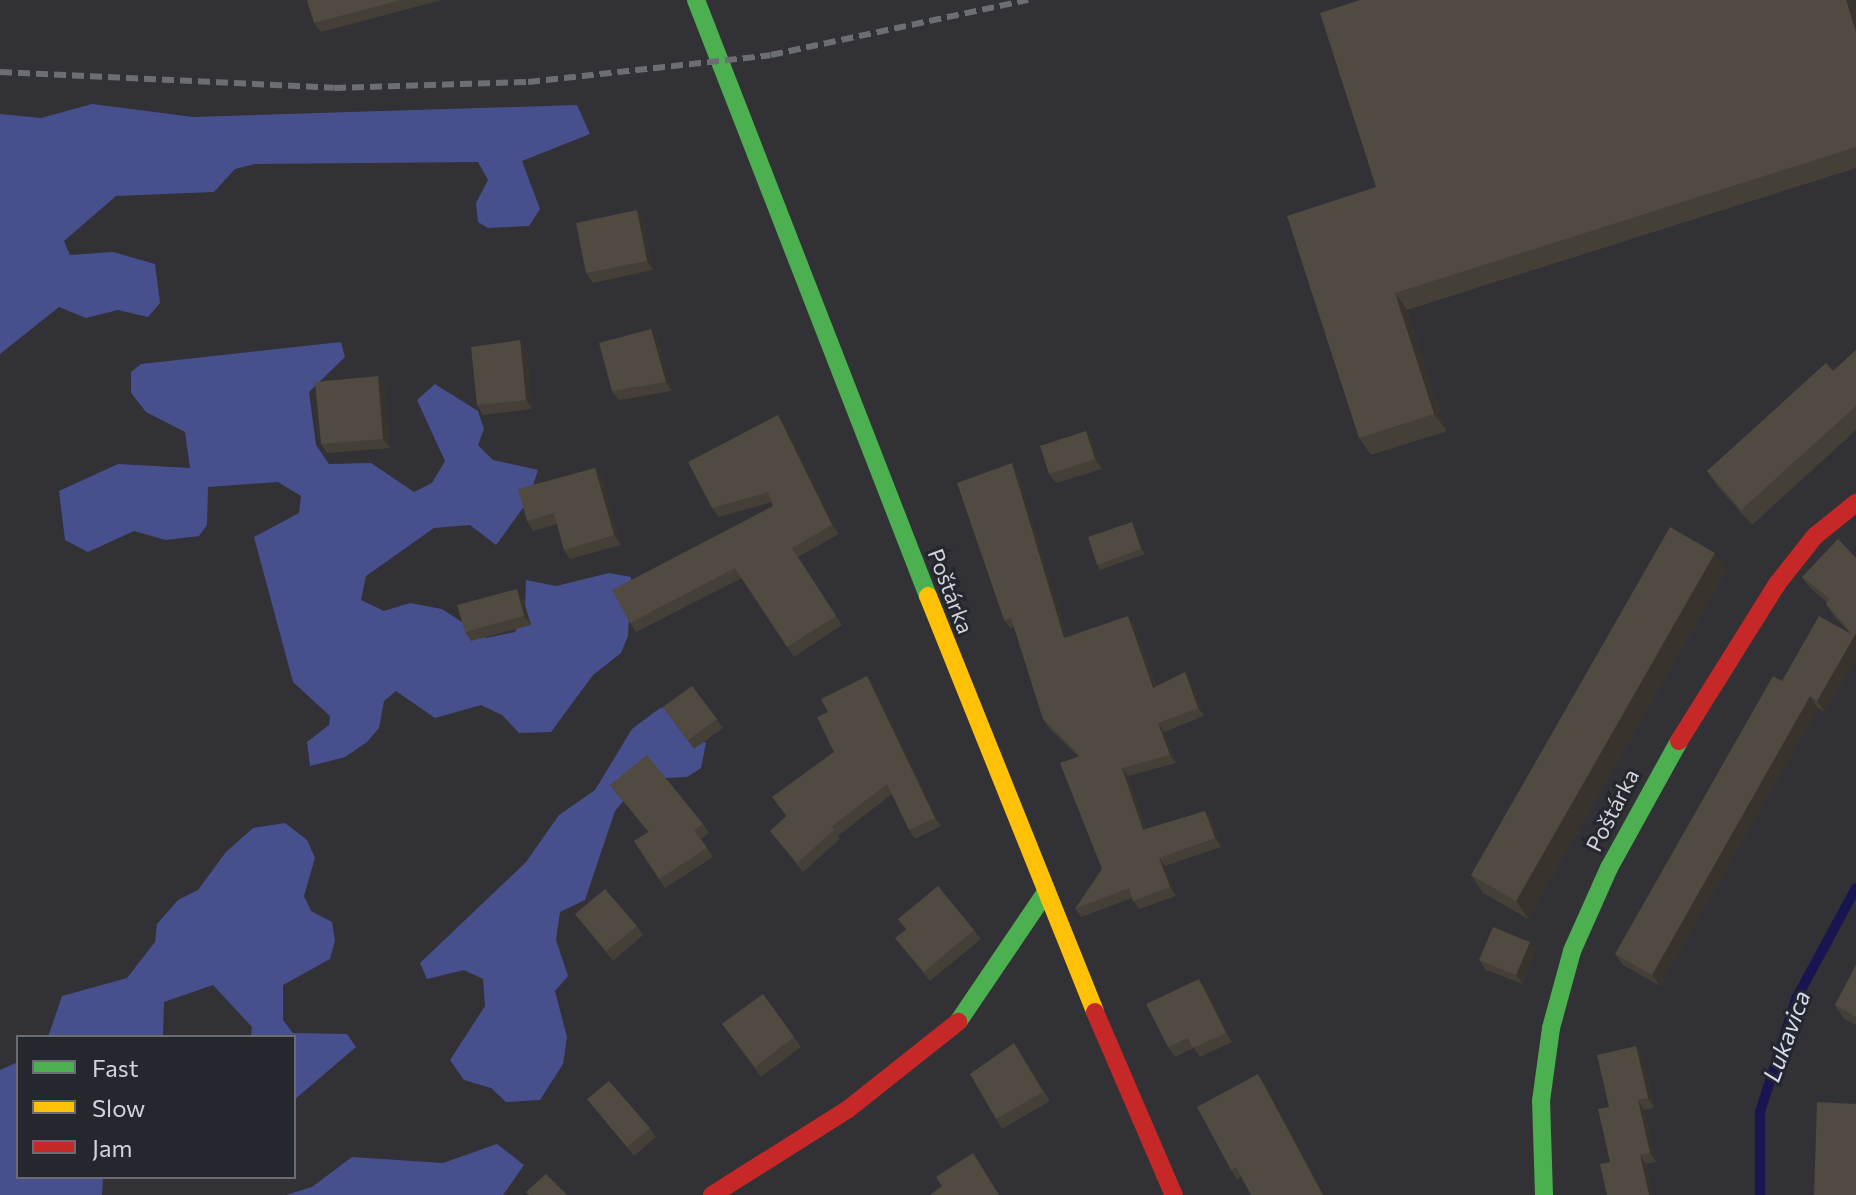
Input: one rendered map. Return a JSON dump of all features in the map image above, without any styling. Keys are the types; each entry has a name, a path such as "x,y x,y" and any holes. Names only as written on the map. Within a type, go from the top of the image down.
{"street":[{"name":"Poštárka","path":"696,0 1044,895 1174,1195"},
{"name":"Poštárka","path":"1544,1195 1541,1101 1551,1028 1572,951 1609,868 1655,779 1777,584 1815,536 1856,503"},
{"path":"712,1195 847,1110 960,1020 1044,895"}],"shaded area":[{"path":"92,104 193,117 577,105 590,134 522,161 540,209 529,226 488,228 478,222 476,203 488,180 478,162 255,164 235,169 214,192 116,196 64,241 70,255 113,252 155,264 160,303 148,317 118,310 86,318 59,307 0,354 0,114 41,118"},
{"path":"341,342 345,357 309,392 316,445 329,464 371,463 414,492 432,483 445,461 417,400 435,384 478,411 484,429 478,445 493,460 538,470 528,501 496,545 470,525 434,528 366,576 361,600 384,611 410,603 442,609 486,638 515,632 525,612 526,580 556,586 609,573 631,577 628,636 621,653 593,675 551,732 519,733 502,715 481,705 435,718 396,691 384,701 379,728 367,742 345,757 310,766 307,742 329,725 330,716 293,682 254,537 299,513 301,496 278,482 208,487 207,525 199,536 166,540 134,531 88,552 65,540 59,491 118,464 190,468 185,432 146,412 131,393 131,372 141,364"},
{"path":"676,705 690,735 706,743 701,768 687,777 642,779 615,811 585,900 560,912 556,940 568,976 555,991 567,1037 563,1064 540,1100 506,1102 491,1088 464,1080 450,1060 485,1006 483,979 464,970 427,979 420,963 526,862 559,815 595,790 632,729 660,708"},
{"path":"285,823 307,840 315,858 304,896 311,911 332,922 335,941 330,959 283,985 283,1020 293,1033 347,1034 356,1047 296,1098 296,1035 251,1035 252,1027 213,985 164,1002 163,1035 49,1035 62,996 127,978 155,942 157,924 178,900 198,890 226,852 253,828"},
{"path":"16,1063 16,1179 103,1179 102,1195 0,1195 0,1070"},
{"path":"497,1144 524,1165 503,1195 286,1195 312,1187 352,1157 443,1163"}],"building":[{"path":"307,0 400,0 314,23"},
{"path":"1360,0 1846,0 1856,32 1856,147 1395,293 1434,414 1359,438 1287,216 1376,187 1320,13"},
{"path":"637,210 647,261 586,273 576,223"},
{"path":"651,329 666,382 612,391 599,343"},
{"path":"520,340 526,400 477,405 471,347"},
{"path":"1856,350 1856,406 1741,510 1707,471 1826,363 1833,371"},
{"path":"378,376 383,439 321,444 315,382"},
{"path":"778,415 832,525 792,548 836,616 787,647 735,568 630,623 612,590 773,506 768,492 712,508 688,462"},
{"path":"1086,431 1095,459 1049,474 1040,446"},
{"path":"1012,463 1064,638 1128,616 1153,688 1185,672 1198,708 1158,723 1170,755 1122,768 1143,830 1205,811 1215,838 1159,858 1170,887 1133,901 1129,888 1075,909 1102,869 1060,763 1080,756 1043,719 1011,618 1004,620 957,483"},
{"path":"595,468 614,535 564,550 554,513 527,521 518,489"},
{"path":"1132,522 1141,549 1097,565 1088,537"},
{"path":"1670,527 1715,553 1516,901 1471,875"},
{"path":"1838,539 1856,558 1856,633 1817,701 1810,696 1652,975 1615,954 1773,676 1782,681 1819,616 1853,635 1826,604 1829,598 1802,577"},
{"path":"517,589 524,616 465,632 457,605"},
{"path":"867,676 935,818 909,830 887,784 831,827 834,830 797,863 770,831 787,816 772,797 834,752 817,717 828,712 821,699"},
{"path":"692,686 717,719 688,740 663,707"},
{"path":"647,755 703,824 694,830 707,848 659,879 634,841 649,832 610,785"},
{"path":"938,886 974,930 924,972 895,938 907,929 898,919"},
{"path":"605,889 637,926 606,951 575,914"},
{"path":"1493,927 1530,942 1516,975 1479,960"},
{"path":"1856,965 1856,1017 1835,1005"},
{"path":"1199,979 1226,1033 1193,1048 1188,1038 1168,1047 1146,1004"},
{"path":"763,994 794,1037 755,1067 722,1024"},
{"path":"1014,1043 1043,1092 996,1119 970,1074"},
{"path":"1636,1046 1648,1098 1638,1100 1650,1153 1640,1155 1649,1195 1607,1195 1600,1164 1610,1162 1598,1109 1609,1107 1597,1055"},
{"path":"1258,1074 1323,1195 1251,1195 1236,1167 1231,1170 1197,1107"},
{"path":"609,1081 650,1128 627,1147 587,1099"},
{"path":"1817,1102 1856,1104 1856,1195 1814,1195"},
{"path":"973,1153 999,1195 930,1195 942,1186 936,1177"},
{"path":"546,1174 567,1195 529,1195 526,1192"}],"waterway":[{"name":"Lukavica","path":"1760,1195 1760,1112 1796,999 1856,888"}],"railway":[{"path":"0,72 334,88 528,82 771,55 1028,0"}],"traffic: fast":[{"path":"696,0 928,596"},
{"path":"1544,1195 1541,1101 1551,1028 1572,951 1609,868 1679,741"},
{"path":"958,1022 1044,895"}],"traffic: slow":[{"path":"928,596 1095,1012"}],"traffic: jam":[{"path":"1679,741 1777,584 1815,536 1856,503"},
{"path":"1095,1012 1174,1195"},
{"path":"712,1195 847,1110 958,1022"}]}
